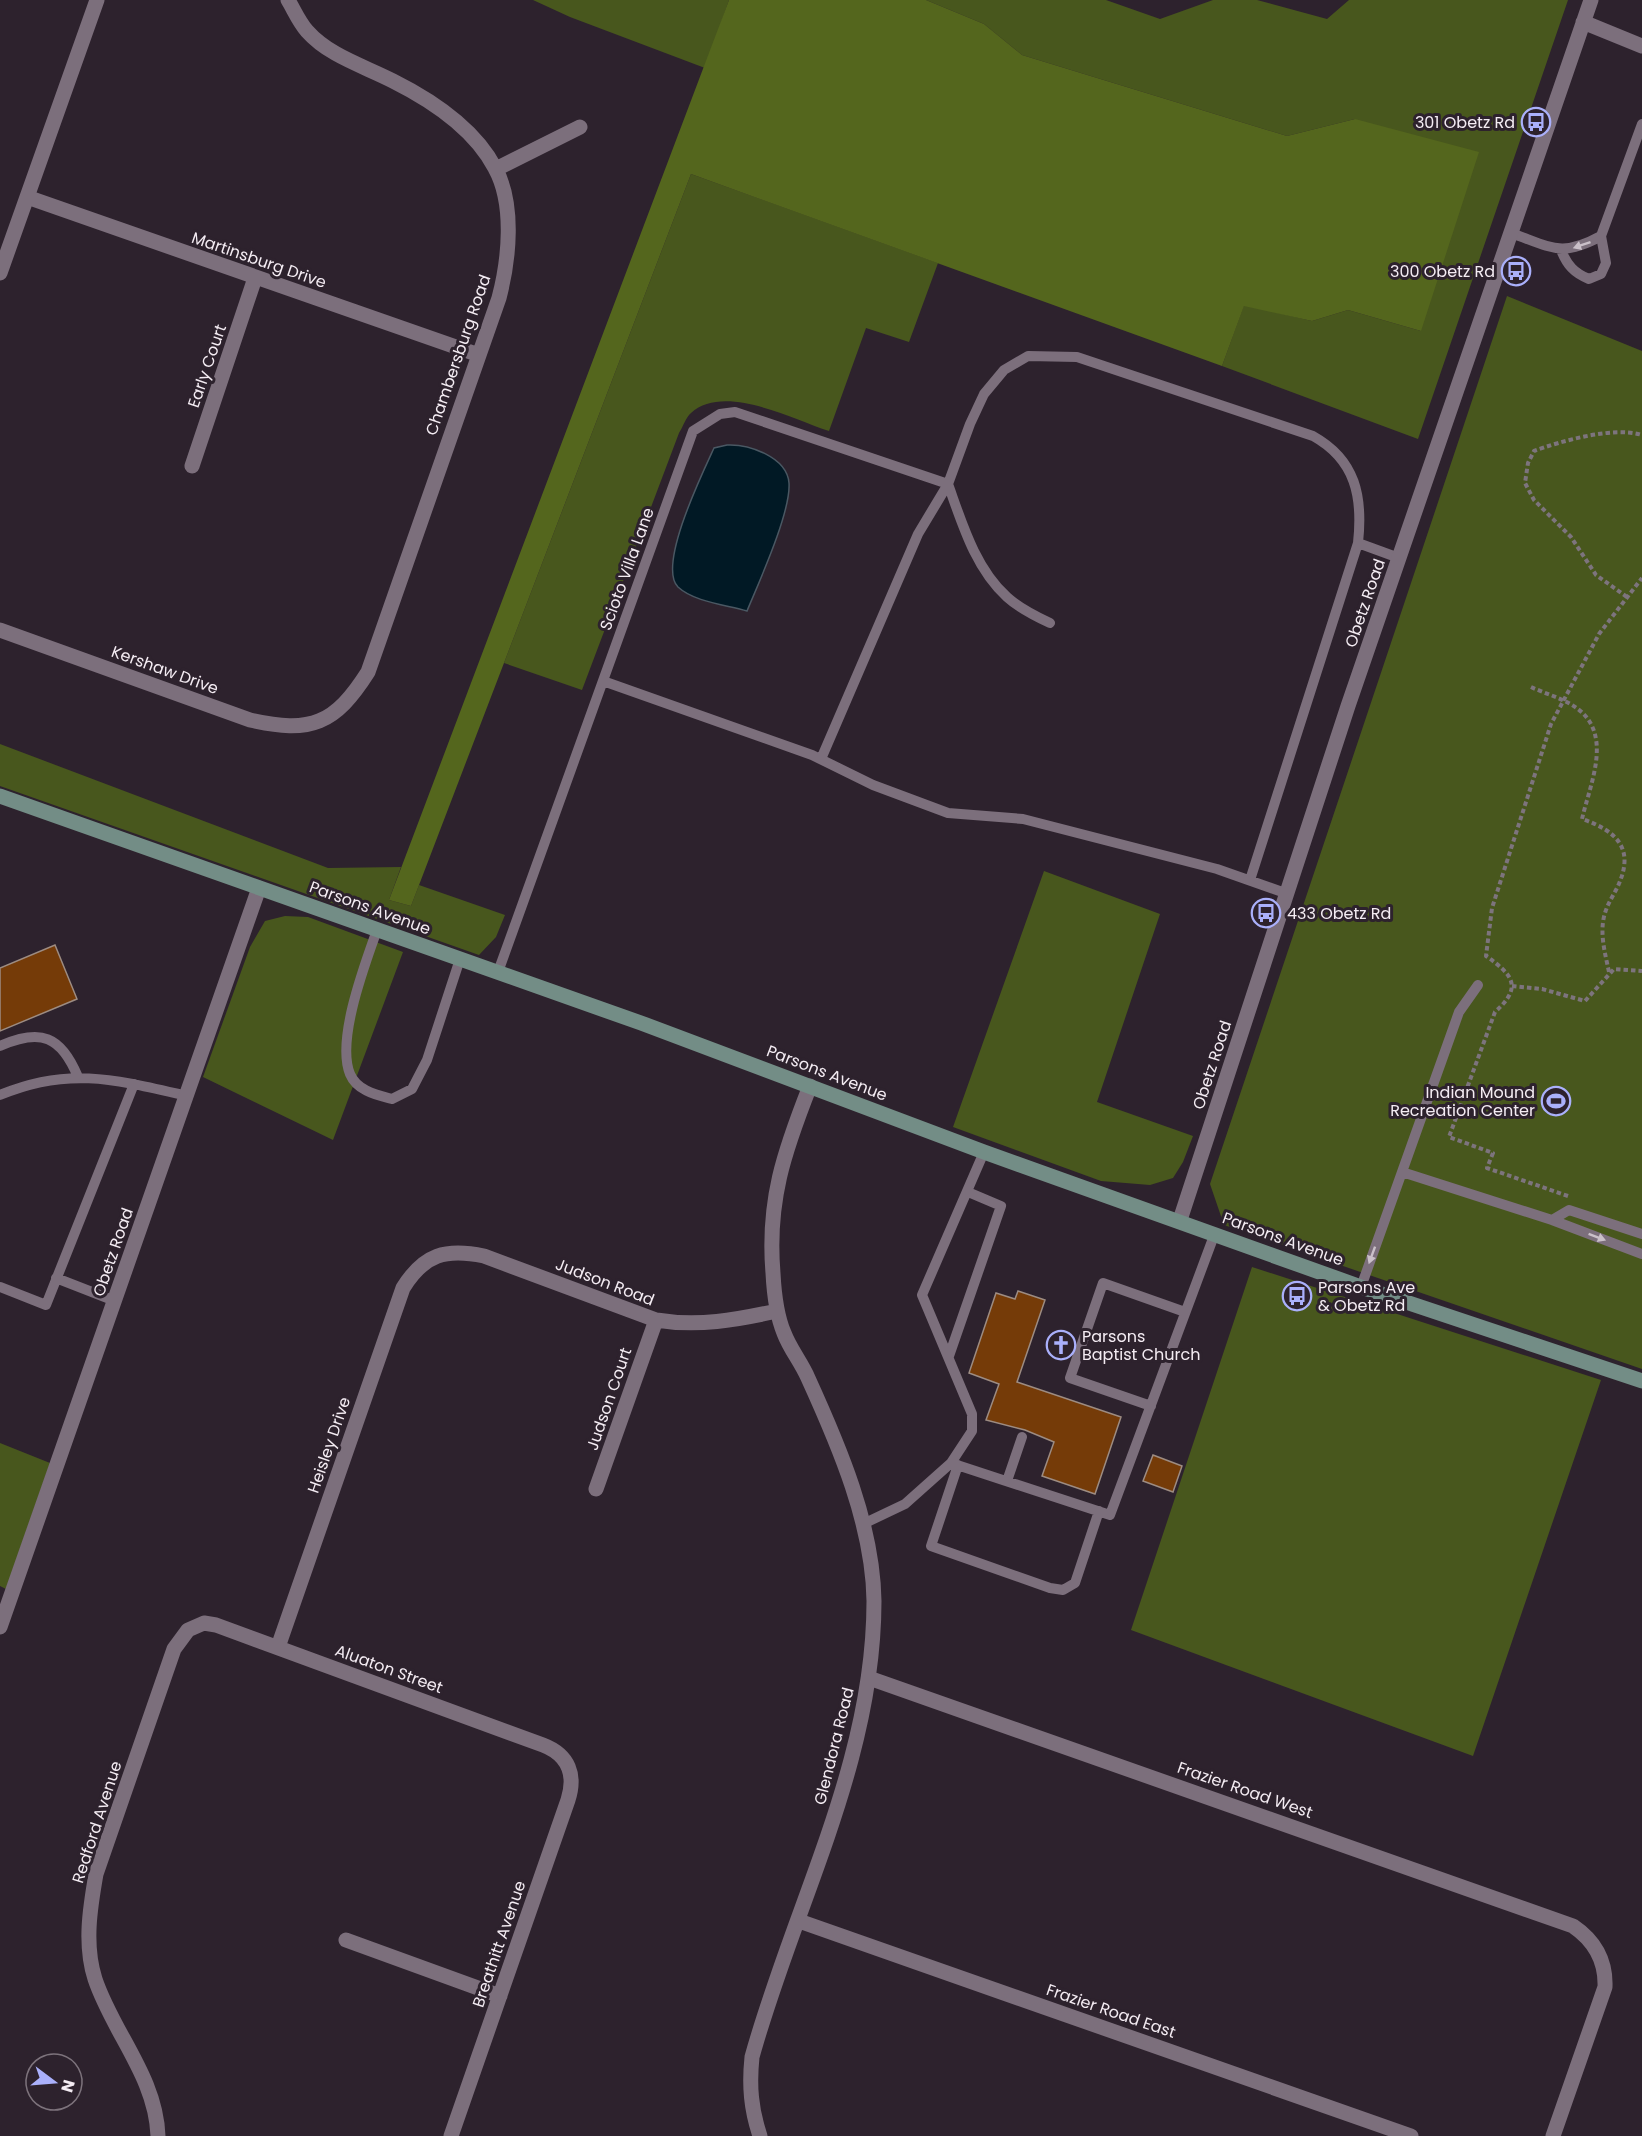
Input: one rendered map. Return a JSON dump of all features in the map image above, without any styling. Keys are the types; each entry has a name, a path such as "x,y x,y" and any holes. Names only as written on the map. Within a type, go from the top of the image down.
{"street":[{"path":"0,273 97,0"},
{"name":"Chambersburg Road","path":"288,0 307,31 332,52 394,81 452,116 496,169 506,211 507,266 479,355 368,672 349,702 320,722"},
{"name":"Obetz Road","path":"1180,1220 1399,558 1591,0"},
{"path":"1583,22 1642,46"},
{"path":"496,169 580,128"},
{"name":"Martinsburg Drive","path":"27,197 479,355"},
{"name":"Early Court","path":"192,466 255,278"},
{"name":"Kershaw Drive","path":"0,630 250,720 285,728 320,722"},
{"name":"Parsons Avenue","path":"0,796 498,972 984,1152 1180,1220 1361,1287 1642,1382"},
{"name":"Obetz Road","path":"0,1627 259,888"},
{"name":"Glendora Road","path":"760,2136 752,2112 749,2085 752,2057 836,1814 856,1745 869,1678 874,1599 863,1524 846,1463 807,1375 784,1334 777,1311 771,1244 775,1191 787,1144 810,1086"},
{"name":"Judson Road","path":"425,1262 443,1254 464,1252 484,1256 656,1320 679,1324 713,1324 777,1311"},
{"name":"Heisley Drive","path":"278,1647 403,1288 413,1273 425,1262"},
{"name":"Judson Court","path":"596,1489 656,1320"},
{"name":"Aluaton Street","path":"193,1627 204,1623 216,1625 278,1647 551,1748 567,1762"},
{"name":"Redford Avenue","path":"158,2136 148,2085 95,1979 89,1934 96,1874 174,1649 181,1636 193,1627"},
{"name":"Frazier Road West","path":"869,1678 1560,1919 1582,1932 1598,1952 1605,1975 1602,1998 1553,2136"},
{"name":"Breathitt Avenue","path":"451,2136 568,1800 573,1781 567,1762"},
{"name":"Frazier Road East","path":"799,1921 1412,2136"},
{"path":"346,1940 500,1996"}],"lane":[{"path":"1561,250 1571,268 1589,279 1601,274 1606,263 1601,236 1642,124"},
{"path":"1511,233 1561,250 1581,246 1601,236"},
{"path":"821,759 918,534 948,484 970,424 984,394 1004,370 1028,356 1077,357 1313,436 1326,443 1342,460 1354,481 1362,512 1358,543 1250,880"},
{"name":"Scioto Villa Lane","path":"498,972 693,431 712,418 735,412 948,484"},
{"path":"948,484 964,530 990,579 1007,598 1050,623"},
{"path":"1358,543 1399,558"},
{"path":"603,681 821,759 873,785 948,813 1023,819 1217,868 1288,894"},
{"path":"377,930 356,993 346,1043 350,1075 367,1093 392,1099 412,1089 427,1060 460,959"},
{"path":"1361,1287 1459,1012 1478,986"},
{"path":"0,1046 22,1036 41,1037 56,1044 70,1057 78,1077"},
{"path":"0,1095 34,1083 95,1077 186,1096"},
{"path":"0,1287 46,1305 134,1084"},
{"path":"984,1152 922,1295 972,1414 972,1431 955,1464 931,1546 1050,1588 1063,1590 1075,1583 1100,1511"},
{"path":"1402,1172 1552,1220 1642,1254"},
{"path":"949,1356 1001,1206 968,1192"},
{"path":"1552,1220 1569,1210 1642,1234"},
{"path":"955,1464 1110,1515 1215,1233"},
{"path":"57,1278 115,1301"},
{"path":"1151,1406 1070,1378 1103,1283 1185,1312"},
{"path":"1007,1481 1022,1437"},
{"path":"863,1524 905,1504 955,1464"}],"path":[{"path":"1627,597 1596,575 1571,537 1534,500 1525,483 1527,463 1534,451 1572,439 1632,432 1642,435"},
{"path":"1570,1196 1487,1168 1493,1153 1449,1137 1495,1012 1507,1001 1512,986 1508,971 1486,956 1492,908 1551,724 1599,634 1642,578"},
{"path":"1531,687 1562,701 1583,714 1595,730 1598,740 1582,819 1614,833 1623,851 1623,873 1604,914 1602,929 1609,972"},
{"path":"1512,986 1542,989 1585,1001 1614,969 1642,971"}],"green space":[{"path":"533,0 729,0 705,68 570,17"},
{"path":"729,0 926,0 984,24 1022,55 1287,136 1355,119 1479,152 1421,331 1348,310 1312,321 1244,306 1222,366 691,174 411,906 389,900"},
{"path":"926,0 1106,0 1160,19 1213,0 1257,0 1327,19 1349,0 1568,0 1418,439 1222,366 1244,305 1312,321 1348,310 1421,331 1355,119 1287,136 1022,55 984,24"},
{"path":"691,174 938,263 909,342 866,328 829,431 778,412 739,402 721,401 705,405 689,415 679,433 582,690 504,663"},
{"path":"1507,296 1642,351 1642,1369 1224,1225 1210,1184"},
{"path":"0,744 328,868 401,867 389,900 411,906 419,885 505,915 496,937 479,955 0,786"},
{"path":"1044,871 1160,914 1097,1102 1193,1136 1183,1162 1173,1178 1150,1185 1101,1181 953,1127"},
{"path":"285,916 308,917 403,952 333,1140 203,1077 250,947 265,921"},
{"path":"1252,1267 1601,1380 1473,1756 1131,1630"},
{"path":"0,1443 50,1463 6,1589 0,1586"}],"water":[{"path":"727,445 746,447 766,454 782,466 789,483 780,529 747,611 693,596 678,587 673,576 677,540 692,497 714,448"}],"building":[{"path":"55,945 77,999 0,1031 0,968"},
{"path":"1018,1291 1045,1300 1017,1382 1121,1417 1095,1494 1042,1476 1054,1442 1025,1430 986,1420 999,1384 969,1373 996,1293 1015,1299"},
{"path":"1153,1455 1182,1466 1173,1492 1143,1481"}],"place":[{"name":"301 Obetz Rd","path":"1536,122"},
{"name":"300 Obetz Rd","path":"1516,271"},
{"name":"433 Obetz Rd","path":"1266,913"},
{"name":"Indian Mound Recreation Center","path":"1556,1101"},
{"name":"Parsons Ave & Obetz Rd","path":"1297,1296"},
{"name":"Parsons Baptist Church","path":"1061,1345"}]}
